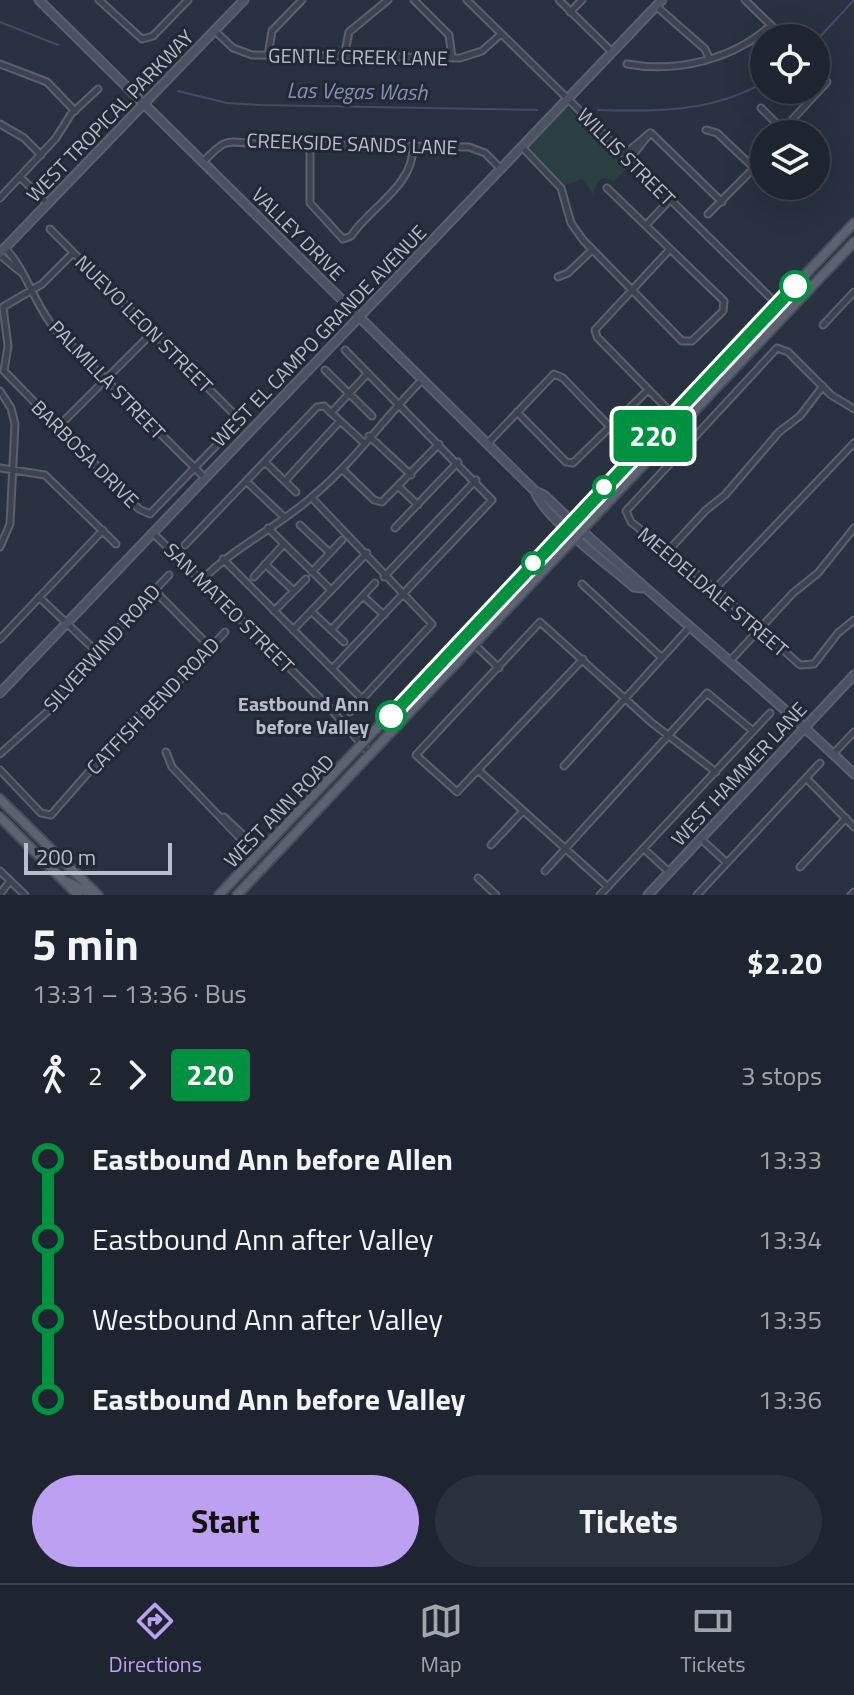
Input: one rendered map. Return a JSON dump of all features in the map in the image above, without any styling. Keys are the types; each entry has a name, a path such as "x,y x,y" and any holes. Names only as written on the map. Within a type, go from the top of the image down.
{"main road":[{"name":"WEST ANN ROAD","path":"219,895 283,831 568,524 853,225"},
{"path":"824,274 850,237 853,225"},
{"name":"WEST ANN ROAD","path":"239,893 854,242"},
{"path":"447,655 474,644 473,638 490,618 488,613"},
{"path":"0,799 96,892"},
{"path":"0,817 78,895"},
{"path":"268,862 269,852 283,831"},
{"path":"239,893 259,855"},
{"path":"49,866 58,857"},
{"path":"63,880 87,892 96,892"}],"street":[{"name":"VALLEY DRIVE","path":"39,0 579,535 634,587 642,588 806,727 854,774"},
{"path":"99,0 135,36 146,39 183,2"},
{"name":"WEST TROPICAL PARKWAY","path":"2,252 244,0"},
{"path":"268,55 272,31 302,0"},
{"path":"344,57 349,32 388,0"},
{"path":"414,0 449,35 452,58"},
{"name":"WILLIS STREET","path":"467,0 786,314"},
{"path":"559,0 612,52"},
{"path":"570,12 582,0"},
{"path":"748,1 770,24"},
{"path":"659,3 705,49 709,58"},
{"name":"WEST EL CAMPO GRANDE AVENUE","path":"0,693 659,3"},
{"name":"GENTLE CREEK LANE","path":"214,30 239,51 344,57 452,58 475,55 501,34"},
{"path":"627,64 665,68 709,58 750,39"},
{"path":"0,64 47,82 75,111"},
{"path":"0,198 98,89"},
{"path":"791,120 806,104"},
{"path":"761,108 770,120"},
{"path":"0,124 24,138 41,155"},
{"path":"706,130 717,133 750,164"},
{"path":"626,158 651,133 722,202"},
{"name":"CREEKSIDE SANDS LANE","path":"203,162 230,140 475,148 501,169"},
{"path":"310,145 310,203 343,239 351,236 404,178 413,161 413,146"},
{"path":"522,147 561,188 571,223 592,250 682,341 688,343 723,311 725,304 607,188"},
{"path":"708,214 750,172"},
{"path":"20,177 48,204"},
{"path":"646,225 670,200"},
{"name":"NUEVO LEON STREET","path":"50,229 238,420 195,468"},
{"path":"670,249 595,330 597,337 682,424"},
{"path":"558,277 568,273 592,250"},
{"path":"2,252 10,266 22,273"},
{"name":"PALMILLA STREET","path":"2,252 17,260 49,321 205,478"},
{"path":"31,290 73,253"},
{"path":"10,266 17,260"},
{"name":"BARBOSA DRIVE","path":"31,290 5,303 1,311 8,346 5,374 139,509 150,514 195,468"},
{"path":"823,325 854,292"},
{"path":"58,427 153,332"},
{"name":"MEEDELDALE STREET","path":"823,386 788,352 777,348 626,511 627,518 715,589 800,665 807,667 814,664 838,633 854,620"},
{"path":"332,669 490,502 491,496 345,350"},
{"path":"325,370 372,416"},
{"path":"331,413 368,373"},
{"path":"487,444 551,375 557,374 611,428"},
{"path":"201,581 223,559 311,498 342,469 422,380"},
{"path":"667,552 730,491 741,473 806,410 823,386 854,409"},
{"path":"517,412 566,462 573,463 648,390"},
{"path":"0,391 14,416 10,524 0,547"},
{"path":"185,545 322,406 364,443"},
{"path":"285,481 340,421"},
{"path":"369,436 411,475"},
{"path":"715,589 854,443"},
{"path":"342,469 374,500 382,502 439,444"},
{"path":"265,462 296,492"},
{"path":"395,528 458,462"},
{"path":"0,468 45,475 116,544"},
{"path":"384,577 476,480"},
{"path":"246,481 285,518"},
{"path":"399,487 418,505"},
{"path":"311,498 432,624 350,712"},
{"path":"300,525 330,553"},
{"path":"268,528 331,590"},
{"path":"729,662 818,573 854,528"},
{"path":"0,639 103,530"},
{"name":"SAN MATEO STREET","path":"153,533 329,707 370,754"},
{"path":"312,572 342,540"},
{"path":"254,577 283,545"},
{"path":"293,630 367,553"},
{"path":"223,559 363,700"},
{"path":"265,564 294,591"},
{"name":"SILVERWIND ROAD","path":"0,754 56,704 96,651 169,575"},
{"path":"274,611 306,579"},
{"path":"331,630 375,583"},
{"path":"582,584 662,658"},
{"path":"154,590 211,648"},
{"path":"363,596 384,615"},
{"path":"39,597 96,651"},
{"path":"311,611 344,642"},
{"path":"583,659 457,792 416,755 540,622 583,659 624,699 716,772"},
{"path":"564,766 689,628"},
{"name":"CATFISH BEND ROAD","path":"0,770 41,813 48,815 67,800 88,770 153,701 179,681 225,632"},
{"path":"474,644 499,668"},
{"name":"WEST HAMMER LANE","path":"648,895 854,675"},
{"path":"545,871 707,693 753,731"},
{"path":"600,895 770,713"},
{"path":"833,754 854,732"},
{"path":"166,752 172,767 259,855"},
{"path":"697,895 820,763"},
{"path":"478,770 608,887"},
{"path":"806,778 854,827"},
{"path":"491,845 523,811"},
{"path":"800,867 846,818"},
{"path":"700,838 727,863"},
{"path":"644,849 669,872"},
{"path":"0,871 25,895"},
{"path":"478,878 495,895"},
{"path":"0,894 10,881"},
{"path":"488,895 495,895"}],"green space":[{"path":"567,107 627,168 614,181 604,178 597,182 593,194 582,179 564,186 529,147"}],"waterway":[{"name":"Las Vegas Wash","path":"830,26 854,0"},
{"name":"Las Vegas Wash","path":"0,22 58,45"},
{"name":"Las Vegas Wash","path":"598,110 684,108 704,105 750,89"},
{"name":"Las Vegas Wash","path":"178,91 227,103 260,105 537,110"}],"bus line":[{"name":"220","path":"391,716 795,286"}],"place":[{"name":"Eastbound Ann before Valley","path":"391,716"}]}
